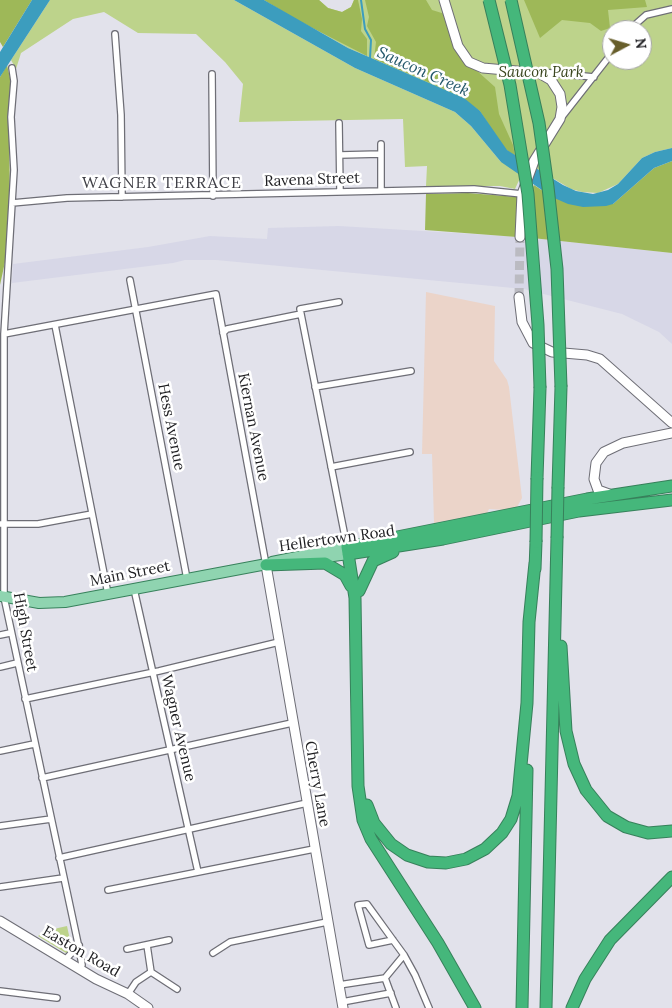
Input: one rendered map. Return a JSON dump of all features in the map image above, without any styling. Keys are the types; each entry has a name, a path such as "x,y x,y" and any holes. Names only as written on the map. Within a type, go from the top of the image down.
{"highway":[{"path":"489,0 510,85 528,194 537,308 540,388 528,741 522,1008"},
{"path":"511,0 539,123 557,269 561,387 558,487 563,701 566,731 574,764 586,790 593,800 616,822 648,833 672,831"},
{"name":"Hellertown Road","path":"350,550 622,493 672,486"},
{"name":"Hellertown Road","path":"350,550 412,544 580,511 672,500"},
{"path":"646,503 672,508"},
{"path":"546,1008 559,538"},
{"path":"412,544 384,554 373,561 357,595 358,786 364,820 371,839 438,943 475,1008"},
{"path":"350,550 357,595 364,781 368,811 377,829 398,850 421,860 452,862 480,853 497,839 507,826 516,803 527,703 529,622 535,563"},
{"path":"266,564 319,562 330,564 345,575 357,595"},
{"path":"572,1008 585,979 606,944 672,877"}],"main road":[{"name":"Hellertown Road","path":"266,564 350,550"},
{"name":"Main Street","path":"2,596 49,604 266,564"}],"street":[{"path":"444,0 458,46 469,62 483,68 594,77"},
{"path":"640,20 646,15 672,9"},
{"path":"115,34 121,115 122,197"},
{"path":"520,237 522,194 534,161 558,122 602,66"},
{"name":"High Street","path":"12,68 14,81 11,117 12,203 3,380 2,596 79,946 82,966 80,969"},
{"path":"536,72 547,77 559,91 562,110 558,122"},
{"path":"212,74 214,196"},
{"path":"338,122 340,192"},
{"path":"381,144 381,191"},
{"path":"340,155 381,154"},
{"name":"Ravena Street","path":"12,203 122,197 474,189 522,194"},
{"name":"Hess Avenue","path":"130,280 187,579"},
{"name":"Kiernan Avenue","path":"136,309 216,294 266,564"},
{"path":"519,297 525,331 536,346 552,352 587,355 600,359 672,422"},
{"path":"339,302 300,309 331,467 350,550"},
{"path":"4,334 136,309"},
{"path":"223,334 227,329 301,314"},
{"path":"55,325 108,594"},
{"path":"315,387 412,371"},
{"path":"622,493 603,493 595,486 594,470 602,454 610,447 623,443 672,433"},
{"path":"331,467 410,452"},
{"path":"3,524 38,524 92,514"},
{"name":"Cherry Lane","path":"266,564 292,723 343,1005"},
{"name":"Wagner Avenue","path":"134,589 198,872"},
{"path":"0,635 10,633"},
{"path":"25,698 153,672 279,642"},
{"path":"0,667 18,664"},
{"path":"42,778 292,723"},
{"path":"0,751 34,744"},
{"path":"59,858 307,803"},
{"path":"0,826 50,819"},
{"path":"108,890 314,849"},
{"path":"0,887 63,878"},
{"path":"393,940 369,945 358,905 367,904 404,955 429,1008"},
{"name":"Easton Road","path":"0,922 80,969 128,994 148,1008"},
{"path":"213,953 230,942 327,922"},
{"path":"127,949 169,940"},
{"path":"147,945 151,972 177,989"},
{"path":"65,960 79,946"},
{"path":"339,985 385,978 404,955"},
{"path":"128,994 136,982 151,972"},
{"path":"385,978 396,1008"},
{"path":"0,991 57,998"},
{"path":"343,1005 391,993"}],"shaded area":[{"path":"339,226 523,237 672,253 672,344 659,332 622,314 524,289 216,260 185,260 12,283 13,264 148,247 210,236 267,239 268,228"},
{"path":"426,292 495,306 494,361 507,380 509,387 522,498 517,507 506,510 489,509 487,513 434,523 432,454 422,454"}],"green space":[{"path":"0,0 32,0 3,47 0,42"},
{"name":"Saucon Park","path":"50,0 234,0 355,68 455,112 471,126 501,162 511,154 422,80 348,48 264,0 319,0 328,8 342,12 351,7 354,0 672,0 672,148 655,152 642,158 618,184 598,193 571,189 527,163 515,189 500,186 426,186 427,166 405,167 403,119 239,122 243,84 225,62 196,34 138,33 104,12 73,19 21,53 16,69 11,60"},
{"path":"264,0 319,0 328,8 342,12 351,7 354,0 358,0 362,19 361,31 367,39 367,56 295,19"},
{"path":"365,0 426,0 432,10 445,14 456,52 495,87 499,114 513,145 515,156 504,148 480,111 458,95 374,59 376,42 367,26 369,17"},
{"path":"524,0 645,0 647,7 608,10 609,20 602,20 602,31 590,23 562,20 540,38"},
{"path":"7,65 11,82 9,118 10,207 5,262 0,285 0,77"},
{"path":"672,161 672,253 523,237 527,200 534,185 552,197 613,204 654,168"},
{"path":"468,193 518,197 517,237 425,230 426,194"},
{"path":"67,926 72,949 66,953 38,936 45,931"}],"water":[{"path":"32,0 50,0 0,77 0,52"},
{"path":"234,0 264,0 348,48 464,98 480,111 507,150 576,191 593,194 608,190 618,184 642,158 655,152 672,148 672,161 654,168 613,204 583,207 568,204 552,197 501,162 471,126 455,112 355,68"}],"waterway":[{"name":"Saucon Creek","path":"361,0 365,29 371,40 370,58"}],"tunnel":[{"path":"519,297 520,237"}],"district":[{"name":"WAGNER TERRACE","path":"162,183"}]}
